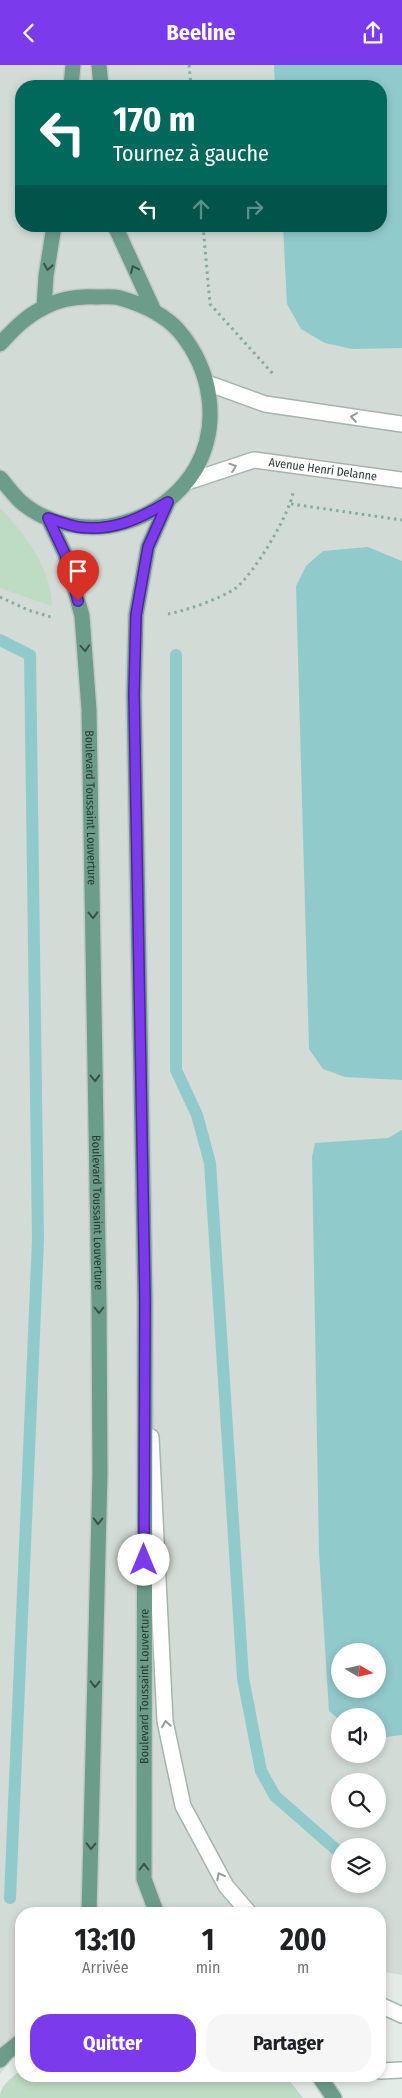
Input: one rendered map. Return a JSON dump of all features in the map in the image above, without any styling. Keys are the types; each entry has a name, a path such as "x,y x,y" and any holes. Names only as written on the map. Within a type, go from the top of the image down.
{"main road":[{"path":"72,80 73,65"},
{"path":"99,65 100,80"},
{"path":"44,307 46,276 53,232"},
{"path":"118,232 154,311"},
{"path":"0,344 19,323 44,307 80,296 118,297 154,311 178,330 196,354 207,383 211,408 208,435 200,459 187,482 168,502 140,518 110,527 79,527 48,518 21,501 0,478"},
{"path":"207,383 265,404 402,424"},
{"name":"Avenue Henri Delanne","path":"187,482 254,460 298,464 402,480"},
{"name":"Boulevard Toussaint Louverture","path":"154,1907 144,1879 145,1301 134,694 136,615 148,547 168,502"},
{"name":"Boulevard Toussaint Louverture","path":"48,518 65,554 82,616 89,710 99,1294 100,1473 89,1907"},
{"path":"145,1301 165,1721 183,1806 226,1886 244,1907"},
{"path":"386,2008 402,2015"},
{"path":"2,2055 15,2045"},
{"path":"386,2071 402,2071"},
{"path":"323,2082 334,2098"}],"path":[{"path":"189,65 190,80"},
{"path":"204,232 210,304 306,411"},
{"path":"168,614 186,611 236,588 264,554 291,504 298,464"},
{"path":"291,504 402,520"},
{"path":"0,597 28,610 51,617"}],"shaded area":[{"path":"0,65 402,65 402,1975 386,1972 386,1907 15,1907 15,2055 0,2074"}],"green space":[{"path":"0,508 19,529 42,565 51,592 52,606 0,588"},
{"path":"15,2075 15,2082 291,2082 303,2098 0,2098 2,2089"}],"water":[{"path":"274,65 402,65 402,348 352,349 325,343 301,329 287,304 283,232 387,232 387,80 275,80"},
{"path":"368,547 402,561 402,1080 345,1077 323,1069 309,1049 296,586 306,566 323,551"},
{"path":"402,1130 402,1735 386,1737 386,1708 331,1708 331,1713 329,1711 319,1553 312,1157 315,1143 388,1138"}],"waterway":[{"path":"0,640 30,655 38,1240 10,1898"},
{"path":"176,655 176,1070 197,1115 210,1163 243,1678 261,1771 275,1796 331,1845"}],"route":[{"path":"78,601 65,554 48,518 79,527 110,527 140,518 168,502 148,547 136,615 134,694 145,1301 144,1560"}]}
